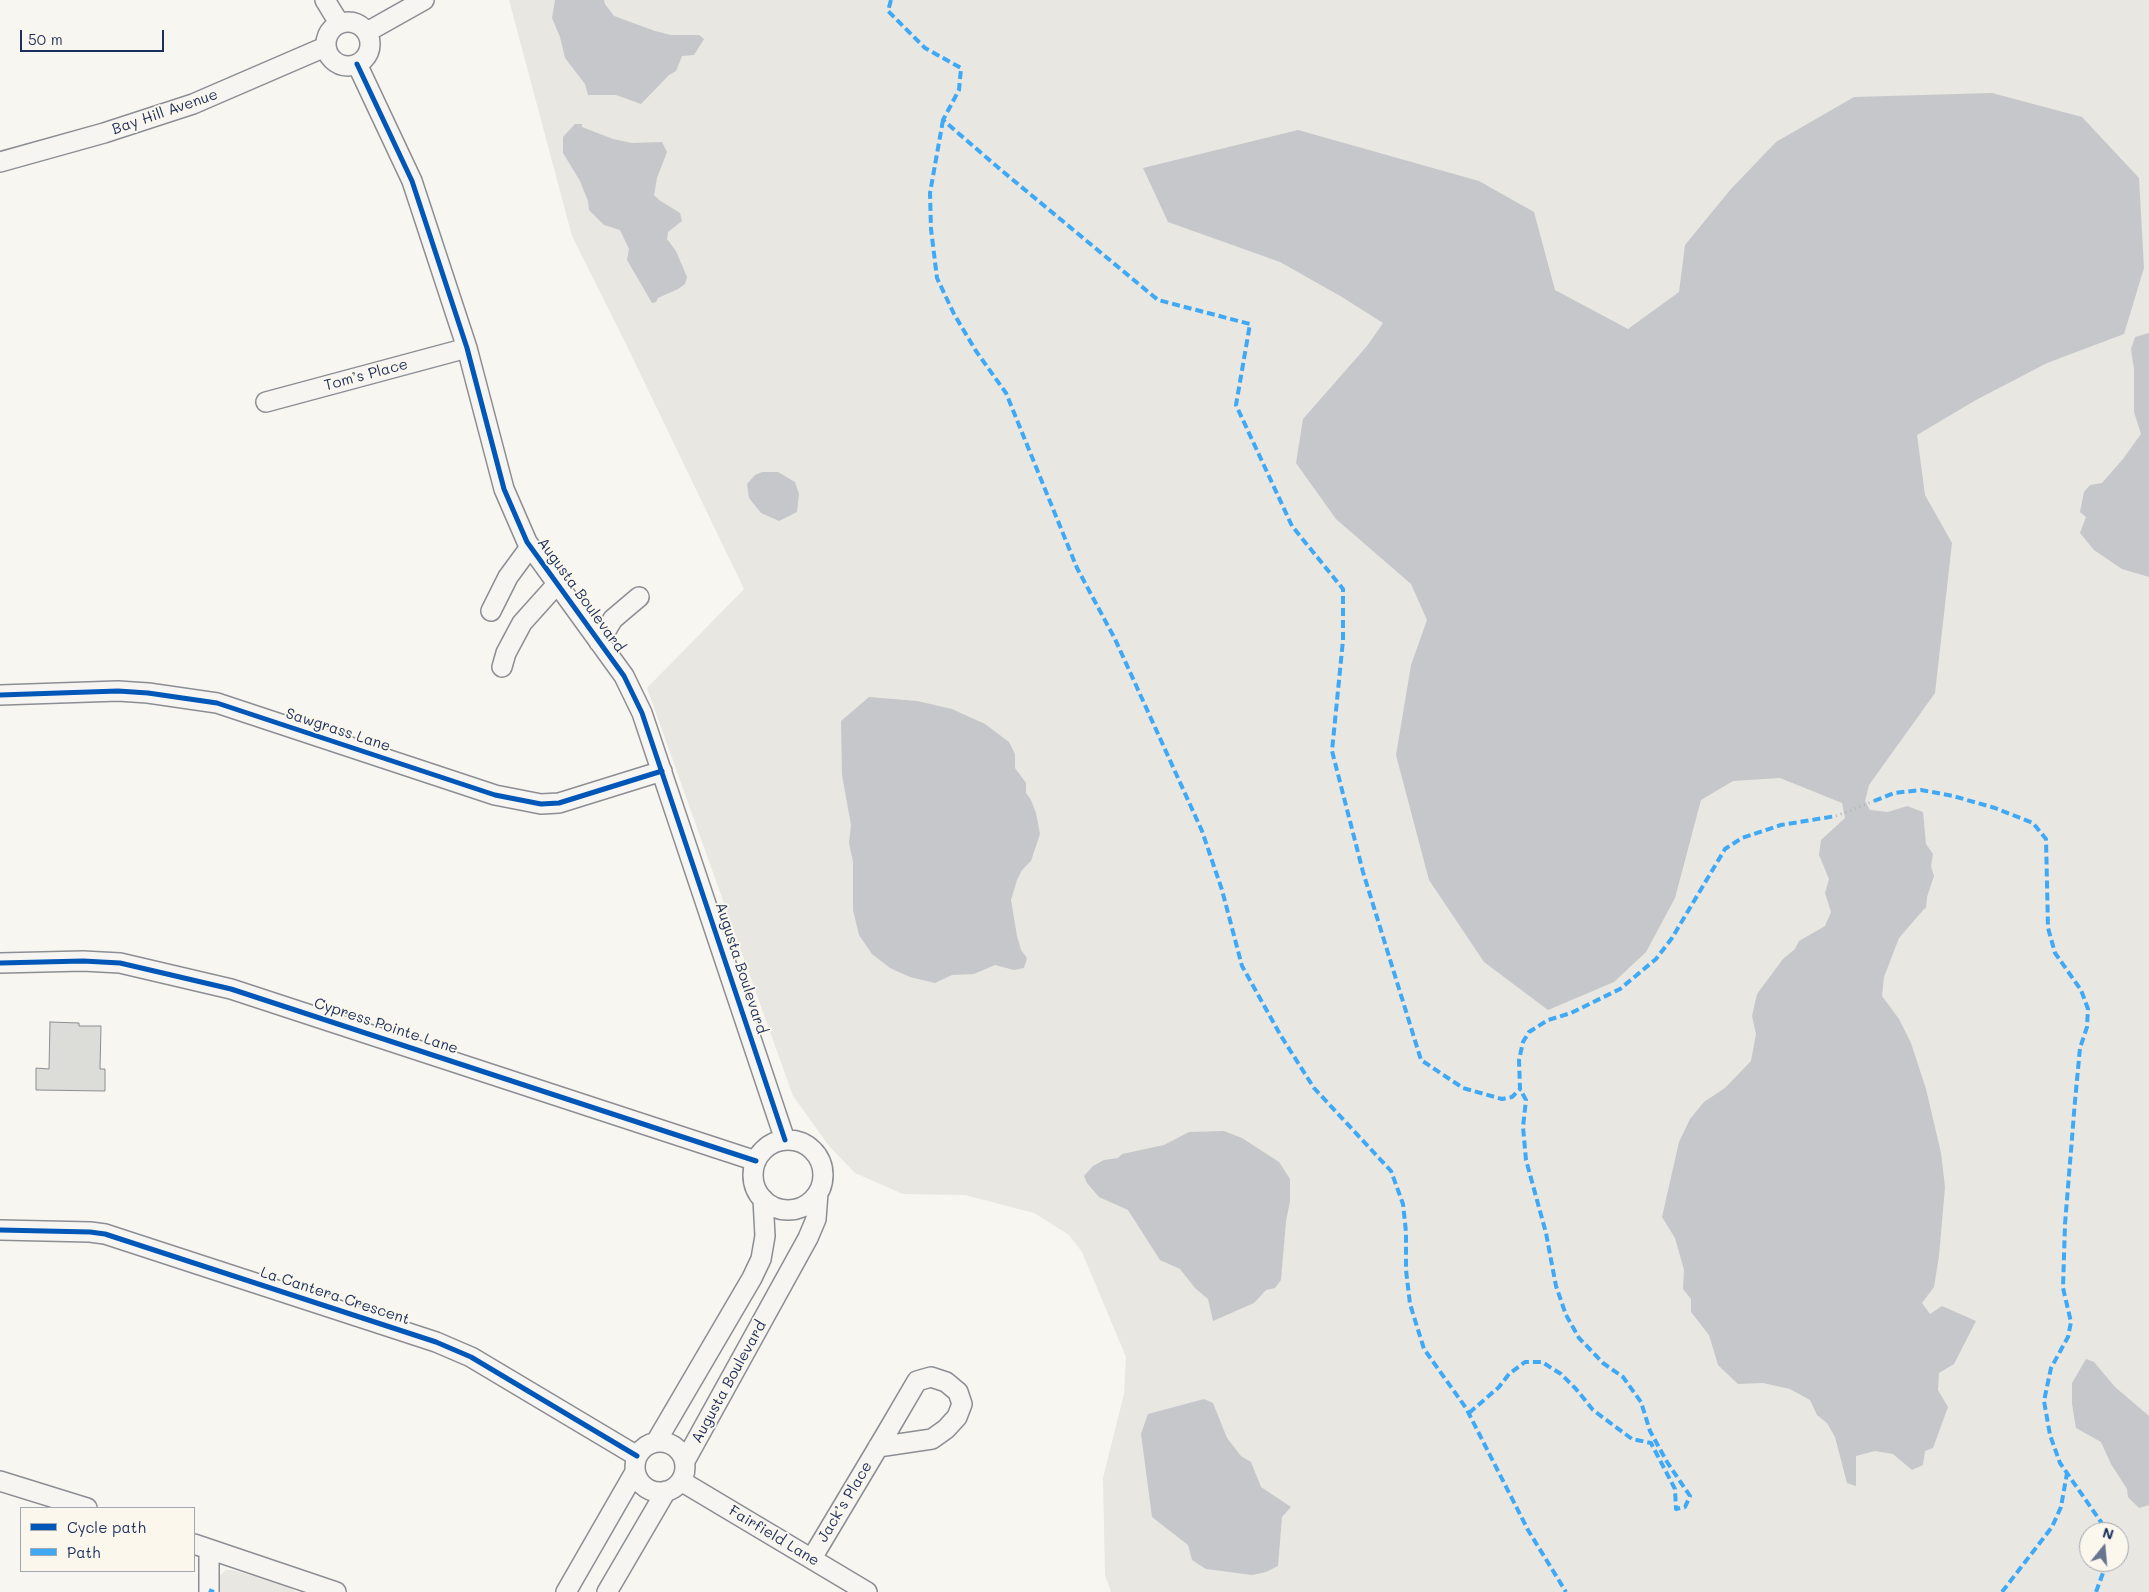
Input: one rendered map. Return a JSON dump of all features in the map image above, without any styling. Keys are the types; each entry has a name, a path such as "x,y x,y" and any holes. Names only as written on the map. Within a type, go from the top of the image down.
{"street":[{"path":"325,0 339,23"},
{"path":"367,32 424,0"},
{"path":"354,22 367,32 370,44 369,50 367,56 358,64 351,66 337,64 327,54 325,48 326,36 329,30 339,23 354,22"},
{"name":"Bay Hill Avenue","path":"0,162 104,133 193,104 325,48"},
{"name":"Augusta Boulevard","path":"358,64 412,180 467,348 504,489 530,547 628,684 642,713 786,1140"},
{"name":"Tom’s Place","path":"266,402 467,348"},
{"path":"491,611 508,577 530,547"},
{"path":"502,667 506,653 522,623 557,584"},
{"path":"599,642 613,619 640,597"},
{"name":"Sawgrass Lane","path":"0,695 118,691 148,692 217,703 495,795 540,804 559,802 662,771"},
{"name":"Cypress Pointe Lane","path":"0,963 83,961 120,963 231,989 756,1161"},
{"path":"786,1140 806,1145 815,1152 820,1161 823,1177 818,1192 810,1202 799,1208 780,1208 774,1206 763,1199 754,1182 756,1161 768,1147 776,1142 786,1140"},
{"name":"Augusta Boulevard","path":"685,1461 808,1238 816,1219 818,1192"},
{"name":"Augusta Boulevard","path":"656,1442 752,1278 761,1259 765,1236 763,1199"},
{"name":"La Cantera Crescent","path":"0,1230 105,1234 436,1342 471,1357 636,1464"},
{"name":"Jack’s Place","path":"812,1558 878,1446 917,1381 931,1377 946,1382 958,1392 962,1404 957,1417 946,1429 932,1439 878,1446"},
{"path":"566,1592 642,1450 656,1442 671,1444 678,1448 685,1461 686,1468 607,1592"},
{"path":"636,1464 644,1486 658,1492 674,1486"},
{"path":"0,1481 84,1507"},
{"name":"Fairfield Lane","path":"674,1486 812,1558 867,1592"},
{"path":"209,1592 201,1546 336,1592"}],"path":[{"path":"1836,816 1874,801"}],"shaded area":[{"path":"509,0 2149,0 2149,1592 1111,1592 1105,1575 1103,1478 1124,1394 1126,1357 1082,1252 1069,1235 1034,1213 965,1195 903,1194 855,1173 829,1146 793,1096 647,688 744,589 572,236"},
{"path":"555,0 604,0 614,16 655,31 671,35 699,35 704,39 694,55 682,56 676,71 669,75 641,104 616,95 588,95 585,84 565,58 560,37 552,18"},
{"path":"1992,93 2082,117 2139,178 2144,268 2124,334 2047,363 1976,400 1917,435 1925,495 1952,543 1935,693 1869,785 1865,801 1870,810 1888,812 1907,806 1923,812 1926,844 1933,854 1931,866 1934,876 1927,897 1926,908 1899,938 1884,977 1882,996 1899,1019 1911,1043 1926,1089 1941,1153 1945,1187 1939,1256 1934,1287 1922,1303 1930,1314 1942,1306 1976,1321 1954,1364 1939,1373 1938,1390 1948,1407 1933,1448 1925,1451 1923,1465 1912,1470 1893,1454 1875,1451 1856,1456 1856,1486 1847,1483 1835,1437 1827,1423 1817,1415 1810,1400 1790,1389 1763,1383 1738,1384 1718,1365 1709,1335 1691,1312 1691,1299 1683,1289 1684,1270 1675,1238 1662,1217 1679,1142 1690,1119 1704,1102 1725,1088 1751,1061 1756,1034 1752,1016 1757,994 1783,959 1795,949 1799,941 1825,926 1831,912 1825,893 1829,879 1819,855 1821,840 1845,818 1842,803 1780,778 1733,781 1701,800 1675,898 1646,952 1614,982 1548,1010 1484,962 1429,880 1396,755 1411,665 1427,620 1411,584 1336,519 1296,463 1303,419 1367,346 1383,323 1280,262 1168,222 1143,168 1298,130 1479,181 1534,212 1555,290 1628,329 1679,292 1685,245 1731,189 1776,142 1854,97"},
{"path":"575,124 582,124 582,127 613,139 632,143 662,142 667,152 657,178 654,195 680,213 682,221 668,232 667,239 676,251 687,277 685,284 658,298 656,302 652,303 627,260 629,249 620,230 604,225 589,210 588,201 580,181 563,153 563,137"},
{"path":"2149,333 2149,577 2122,569 2094,550 2080,533 2086,517 2080,512 2084,492 2090,485 2102,483 2141,434 2134,412 2134,369 2131,349 2135,337"},
{"path":"762,472 778,472 795,482 799,494 797,512 779,521 761,513 749,498 747,484 755,475"},
{"path":"869,697 917,701 952,709 985,724 1009,742 1015,754 1015,768 1026,783 1026,793 1036,813 1040,834 1031,861 1022,870 1011,900 1017,936 1021,950 1027,958 1024,968 1014,970 995,965 974,974 952,975 935,983 910,977 890,968 872,954 859,935 853,910 853,862 849,843 851,825 842,775 841,721"},
{"path":"1224,1131 1242,1138 1279,1162 1290,1179 1290,1201 1286,1221 1281,1280 1275,1288 1266,1290 1254,1303 1213,1321 1208,1299 1195,1288 1180,1269 1160,1260 1128,1210 1099,1197 1087,1183 1084,1176 1093,1166 1104,1160 1164,1145 1189,1132"},
{"path":"2086,1359 2094,1362 2115,1387 2149,1416 2149,1505 2139,1508 2128,1497 2127,1489 2111,1464 2101,1442 2076,1428 2072,1404 2072,1383"},
{"path":"1204,1399 1213,1403 1227,1438 1241,1456 1251,1462 1261,1487 1291,1507 1282,1517 1278,1566 1266,1572 1252,1575 1206,1569 1192,1560 1188,1545 1152,1517 1141,1434 1148,1414"},
{"path":"226,1570 289,1586 296,1592 215,1592 216,1579"}],"building":[{"path":"50,1022 79,1023 79,1026 101,1026 100,1069 105,1069 105,1091 36,1090 36,1068 49,1069"}],"marked path":[{"path":"891,0 888,11 925,48 961,68 959,90 943,120 1158,300 1250,324 1236,405 1292,526 1343,589 1343,640 1332,751 1363,872 1421,1060 1463,1088 1502,1099 1512,1097 1520,1089 1519,1060 1523,1042 1529,1032 1548,1020 1571,1013 1620,989 1656,959 1672,938 1725,849 1742,838 1781,825 1836,816"},
{"path":"943,120 930,193 931,229 937,278 954,314 976,351 1006,393 1077,568 1115,639 1202,831 1222,890 1242,966 1281,1036 1314,1088 1391,1171 1403,1204 1406,1232 1406,1270 1410,1304 1424,1349 1466,1408 1528,1530 1566,1592"},
{"path":"1874,801 1894,793 1921,790 1953,796 1995,808 2033,823 2046,839 2048,928 2055,953 2081,990 2088,1009 2087,1027 2080,1048 2065,1224 2063,1288 2071,1322 2068,1337 2051,1368 2044,1401 2050,1435 2060,1463 2101,1522"},
{"path":"1469,1413 1499,1387 1509,1374 1525,1362 1542,1362 1561,1374 1593,1410 1613,1425 1632,1439 1651,1443 1675,1489 1676,1509 1685,1507 1690,1496 1667,1462 1650,1431 1641,1402 1623,1377 1603,1363 1579,1338 1566,1315 1556,1286 1546,1233 1526,1160 1523,1127 1526,1100 1520,1089"},
{"path":"2002,1592 2052,1527 2061,1507 2067,1473"},
{"path":"2096,1592 2103,1572"},
{"path":"209,1590 214,1592"}],"cycle path":[{"path":"357,64 412,181 467,348 504,489 527,542 624,676 642,713 785,1140"},
{"path":"0,695 118,691 148,693 217,703 495,795 541,804 559,803 662,771"},
{"path":"0,963 83,961 120,963 231,989 756,1161"},
{"path":"0,1230 105,1234 436,1342 471,1357 637,1456"}]}
